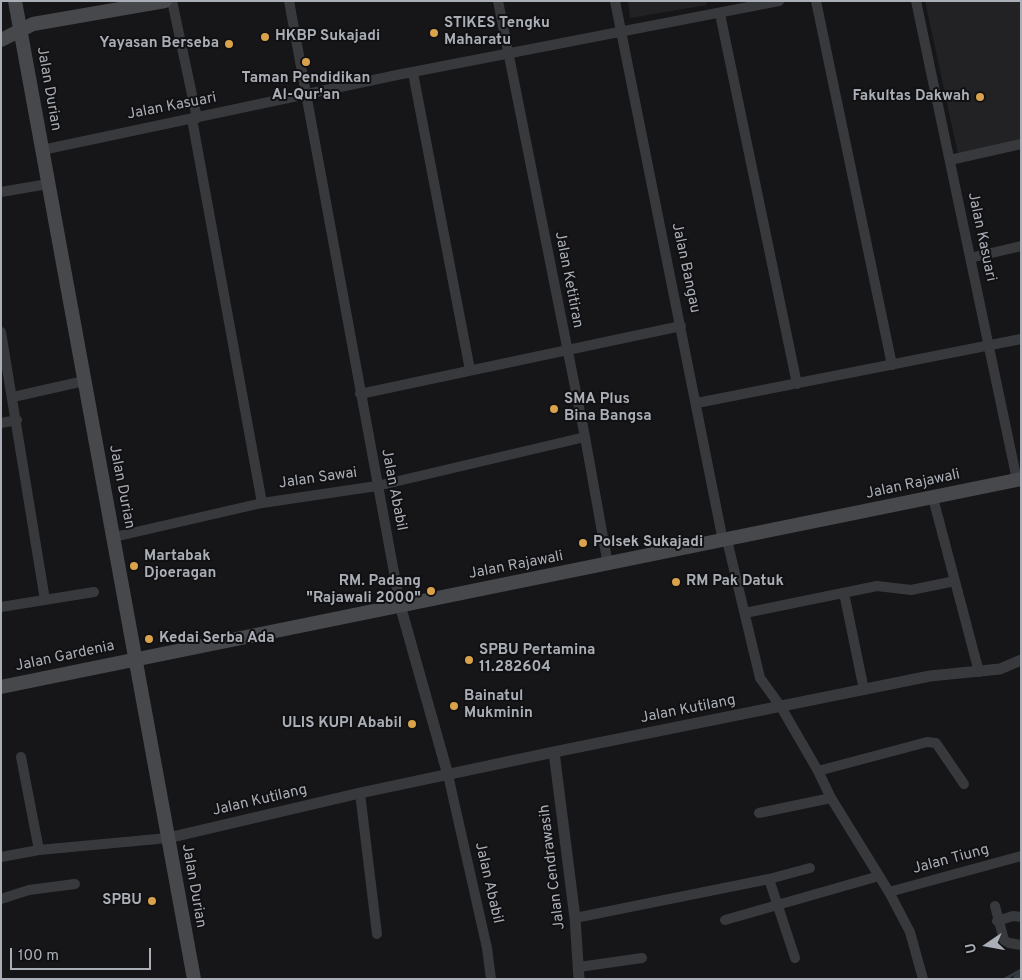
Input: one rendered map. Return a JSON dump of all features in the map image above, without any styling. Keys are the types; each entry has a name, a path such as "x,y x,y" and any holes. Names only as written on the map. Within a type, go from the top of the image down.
{"main road":[{"name":"Jalan Durian","path":"15,1 194,979"},
{"path":"1,40 33,24 165,1"},
{"name":"Jalan Rajawali","path":"135,659 400,604 608,565 1020,482"},
{"name":"Jalan Gardenia","path":"1,687 135,659"}],"street":[{"path":"172,1 262,502"},
{"name":"Jalan Ababil","path":"289,1 400,604 448,775 487,948 492,979"},
{"name":"Jalan Ketitiran","path":"498,1 585,437 608,565"},
{"name":"Jalan Bangau","path":"615,1 725,540 745,613 757,670 764,686 781,707 818,771 831,798 889,892 910,932 923,979"},
{"name":"Jalan Kasuari","path":"42,150 150,126 194,119 305,94 621,30 720,14 737,5 779,1"},
{"path":"816,1 892,365"},
{"name":"Jalan Kasuari","path":"916,1 970,258 1020,482"},
{"path":"720,14 797,384"},
{"path":"413,73 470,370"},
{"path":"950,160 1021,144"},
{"path":"1,192 48,184"},
{"path":"970,258 1021,246"},
{"path":"360,394 681,326"},
{"path":"1,332 17,420 45,600"},
{"path":"697,404 1021,339"},
{"path":"13,397 84,381"},
{"path":"1,424 17,420"},
{"name":"Jalan Sawai","path":"114,537 262,502 377,486 585,437"},
{"path":"933,498 979,672"},
{"path":"745,613 882,586 915,589 955,580"},
{"path":"1,608 94,592"},
{"path":"844,593 864,690"},
{"name":"Jalan Kutilang","path":"168,838 360,793 554,752 930,676 1000,669 1021,660"},
{"path":"818,771 927,742 936,743 964,784"},
{"name":"Jalan Cendrawasih","path":"554,752 575,918 579,973"},
{"path":"21,757 39,850"},
{"path":"360,793 377,934"},
{"path":"759,813 831,798"},
{"path":"1,857 39,850 168,838"},
{"name":"Jalan Tiung","path":"889,892 1021,856"},
{"path":"575,918 769,879 810,868"},
{"path":"725,920 879,876"},
{"path":"769,879 795,958"},
{"path":"1,899 29,890 75,884"},
{"path":"996,906 1004,940 1021,945"},
{"path":"998,921 1014,916 1021,917"},
{"path":"579,973 642,958"}],"shaded area":[{"path":"628,1 706,1 707,5 630,18"},
{"path":"925,1 1021,1 1021,139 958,154"}],"waterway":[{"path":"1005,979 1021,970"}],"place":[{"name":"STIKES Tengku Maharatu","path":"434,33"},
{"name":"HKBP Sukajadi","path":"265,37"},
{"name":"Yayasan Berseba","path":"229,44"},
{"name":"Taman Pendidikan Al-Qur'an","path":"306,62"},
{"name":"Fakultas Dakwah","path":"980,97"},
{"name":"SMA Plus Bina Bangsa","path":"554,409"},
{"name":"Polsek Sukajadi","path":"583,543"},
{"name":"Martabak Djoeragan","path":"134,566"},
{"name":"RM Pak Datuk","path":"676,582"},
{"name":"RM. Padang \"Rajawali 2000\"","path":"431,591"},
{"name":"Kedai Serba Ada","path":"149,639"},
{"name":"SPBU Pertamina 11.282604","path":"469,660"},
{"name":"Bainatul Mukminin","path":"454,706"},
{"name":"ULIS KUPI Ababil","path":"412,724"},
{"name":"SPBU","path":"152,901"}]}
